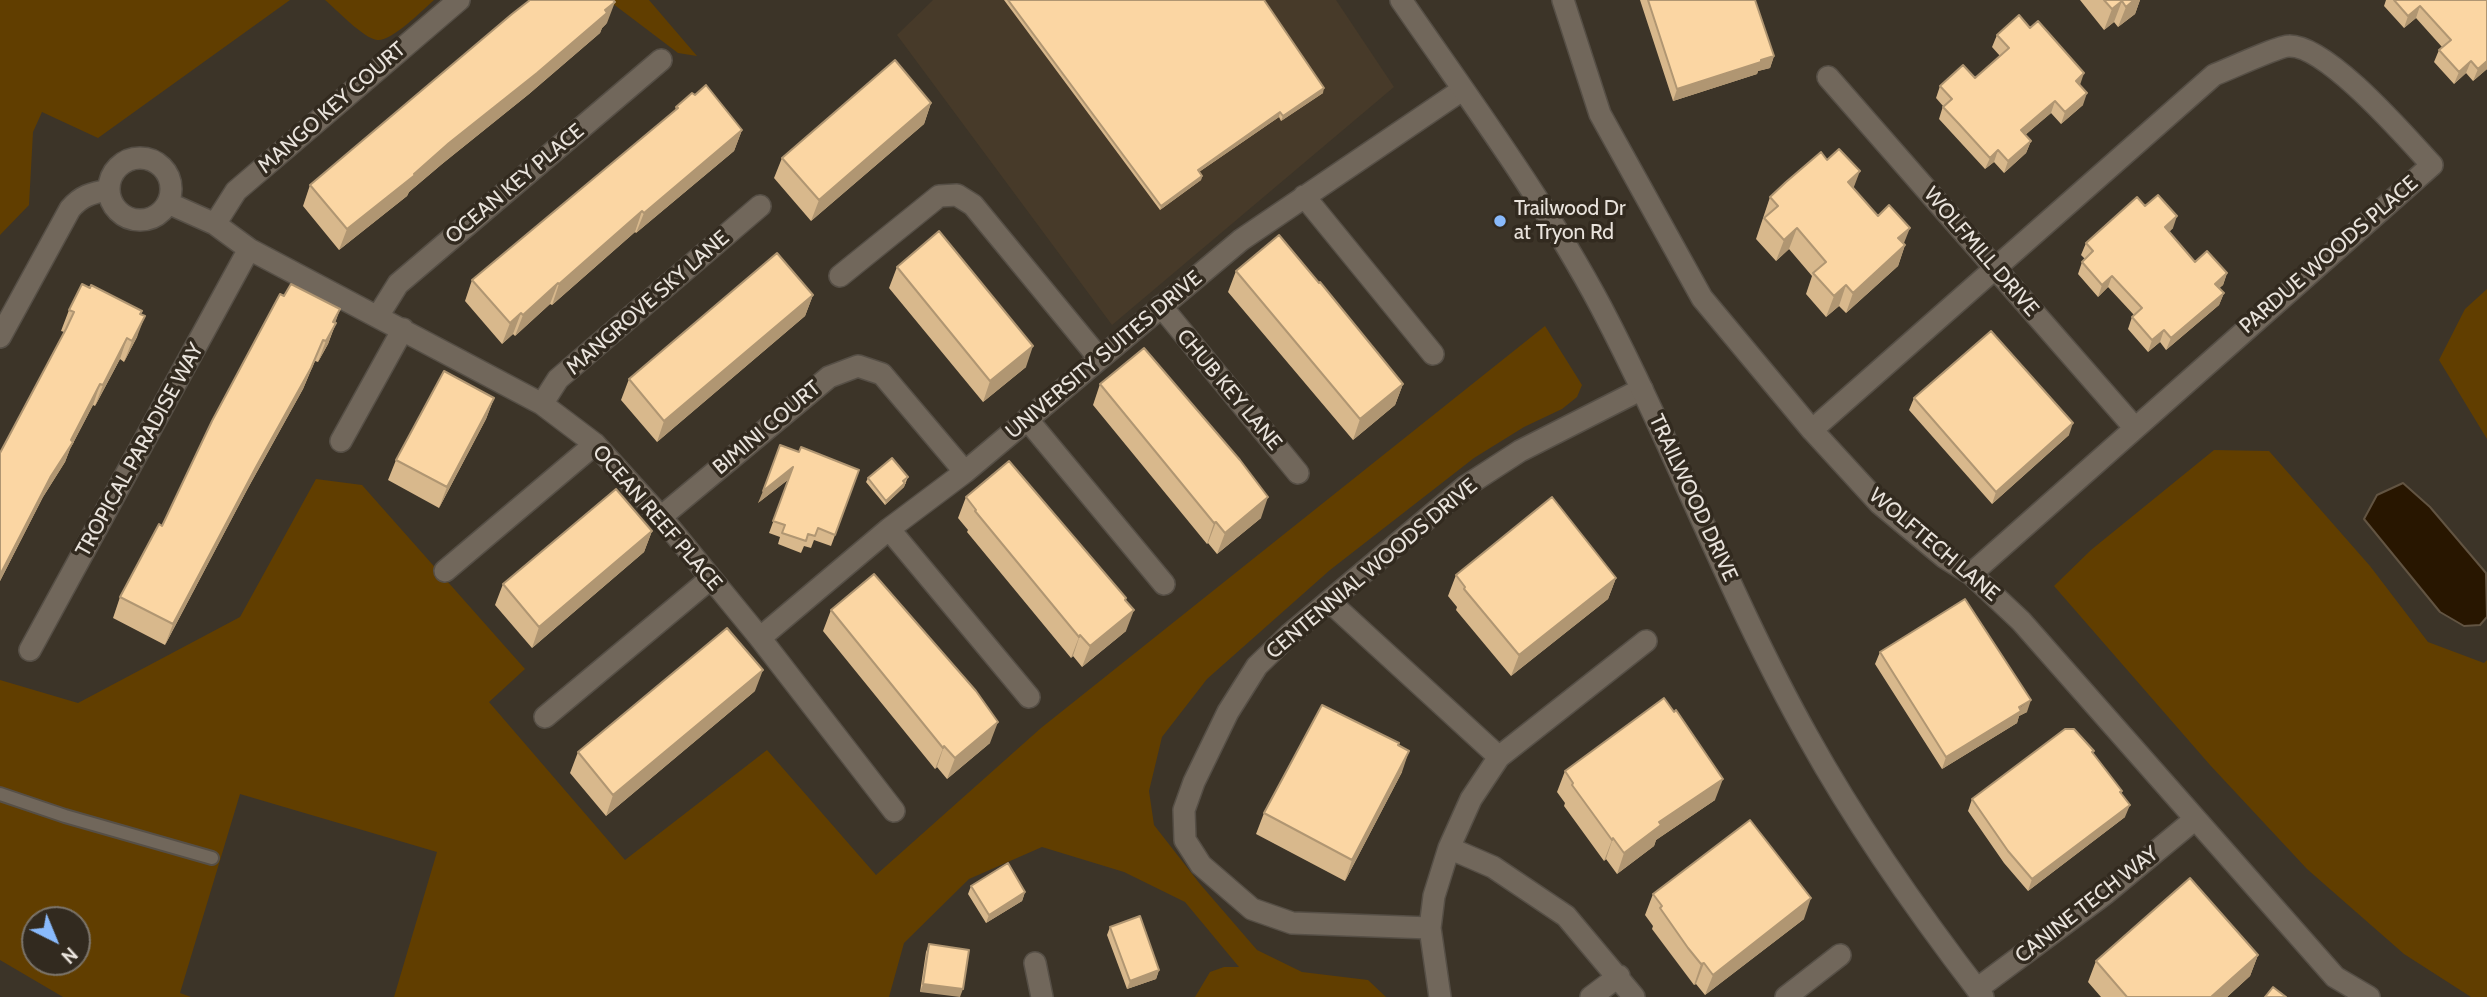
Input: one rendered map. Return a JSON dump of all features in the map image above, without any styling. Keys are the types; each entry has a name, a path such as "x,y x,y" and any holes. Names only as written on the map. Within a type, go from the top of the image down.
{"street":[{"name":"MANGO KEY COURT","path":"215,224 236,191 458,0"},
{"name":"TRAILWOOD DRIVE","path":"1401,0 1571,254 1642,389 1772,668 1808,737 1874,849 1975,994"},
{"name":"WOLFTECH LANE","path":"1563,0 1600,114 1695,286 1726,328 1812,430 1879,503 1944,557 1971,574 2021,621 2334,976 2369,997"},
{"name":"PARDUE WOODS PLACE","path":"1812,430 2214,75 2289,46 2313,54 2353,82 2432,165 1971,574"},
{"name":"OCEAN KEY PLACE","path":"378,316 398,284 661,60"},
{"name":"WOLFMILL DRIVE","path":"1828,77 2134,427"},
{"name":"UNIVERSITY SUITES DRIVE","path":"760,638 889,529 965,472 1241,240 1462,90"},
{"path":"132,159 152,160 161,165 171,183 168,203 153,218 133,220 116,209 109,190 115,170 132,159"},
{"path":"0,337 70,209 79,199 89,194 109,190"},
{"path":"840,276 939,196 957,195 973,205 1099,358"},
{"path":"1304,196 1433,355"},
{"name":"OCEAN REEF PLACE","path":"168,203 215,224 249,249 542,404 595,444 661,517 760,638 894,811"},
{"name":"MANGROVE SKY LANE","path":"542,404 558,380 760,206"},
{"name":"TROPICAL PARADISE WAY","path":"30,650 249,249"},
{"name":"CHUB KEY LANE","path":"1161,306 1298,472"},
{"path":"341,441 403,329"},
{"name":"BIMINI COURT","path":"661,517 829,377 858,366 882,374 965,472"},
{"name":"CENTENNIAL WOODS DRIVE","path":"1430,928 1292,923 1252,909 1200,865 1185,840 1184,810 1195,782 1228,712 1257,666 1289,635 1466,486 1520,451 1642,389"},
{"path":"1027,419 1164,584"},
{"path":"445,571 595,444"},
{"path":"889,529 1029,697"},
{"path":"545,717 710,579"},
{"path":"1330,602 1499,757"},
{"path":"1440,997 1430,928 1434,896 1449,848 1471,799 1499,757 1646,641"},
{"name":"CANINE TECH WAY","path":"1975,994 2106,893 2194,820"},
{"path":"1449,848 1493,867 1566,916 1634,997"},
{"path":"1786,997 1840,956"},
{"path":"1035,963 1042,997"},
{"path":"1591,997 1619,976"}],"lane":[{"path":"0,794 65,816 212,858"}],"shaded area":[{"path":"0,0 290,0 98,138 42,112 33,132 29,205 0,235"},
{"path":"325,0 434,0 398,31 377,40 358,29"},
{"path":"608,0 649,0 697,56 678,53"},
{"path":"933,0 1336,0 1394,87 1112,325 897,35"},
{"path":"2487,289 2487,439 2439,360 2465,309"},
{"path":"1545,326 1582,385 1577,397 1562,409 1524,427 1474,458 1330,570 1207,679 1162,737 1149,791 1154,825 1257,950 1302,972 1368,980 1386,997 1195,997 1210,972 1224,967 1239,967 1185,902 1124,872 1042,847 969,879 904,943 889,997 394,997 437,852 240,794 180,993 191,997 63,997 27,976 91,976 91,906 21,906 21,972 0,960 0,680 78,703 240,617 316,479 362,485 525,669 489,702 625,860 767,750 876,875 1041,728"},
{"path":"2214,450 2269,451 2370,566 2428,642 2484,663 2487,660 2487,997 2471,997 2404,954 2307,869 2210,765 2054,586 2091,550"},
{"path":"2403,483 2430,507 2486,573 2487,617 2480,625 2464,626 2440,612 2364,519 2377,495"}],"building":[{"path":"530,0 615,2 605,10 607,13 537,73 347,229 310,185"},
{"path":"1008,0 1264,0 1324,88 1283,116 1280,112 1198,170 1202,176 1161,206"},
{"path":"1648,0 1755,0 1774,56 1677,89"},
{"path":"2104,0 2134,0 2126,7 2122,1 2112,9"},
{"path":"2394,0 2487,0 2487,61 2478,69 2471,61 2459,72 2439,50 2451,40 2420,6 2408,16"},
{"path":"2019,15 2030,28 2038,21 2084,73 2076,81 2087,93 2065,112 2055,101 2021,130 2031,141 2008,161 1998,150 1990,158 1943,107 1952,99 1940,86 1963,65 1975,78 2009,48 1997,35"},
{"path":"895,60 931,103 819,200 782,158"},
{"path":"706,85 742,130 644,213 642,211 523,315 521,313 510,323 472,280 678,108 676,107 692,93 695,95"},
{"path":"1839,149 1860,171 1848,182 1878,216 1889,205 1910,228 1898,238 1905,245 1853,293 1846,285 1834,296 1813,273 1826,262 1797,228 1784,240 1764,218 1778,206 1770,197 1786,182 1821,152 1827,160"},
{"path":"2158,195 2177,216 2165,227 2195,262 2207,251 2227,273 2215,284 2224,293 2171,338 2164,330 2152,340 2132,317 2142,308 2112,276 2102,285 2082,262 2093,251 2086,243 2137,197 2145,206"},
{"path":"939,231 1033,346 990,381 897,267"},
{"path":"1279,235 1403,384 1360,419 1236,271"},
{"path":"777,253 813,295 664,421 629,379"},
{"path":"82,284 90,288 91,285 142,311 140,314 145,316 132,341 127,338 103,385 100,384 71,440 73,442 51,476 0,575 0,453 66,329 74,312 69,310"},
{"path":"291,284 340,309 333,322 336,323 326,341 323,340 311,368 173,624 120,597 159,524 162,526 212,421 280,294 284,296"},
{"path":"1991,331 2073,423 1996,492 1914,398"},
{"path":"1144,348 1240,460 1268,497 1225,533 1100,384"},
{"path":"444,371 494,398 447,487 396,460"},
{"path":"780,445 799,452 801,447 859,470 835,535 818,528 815,536 808,534 806,541 782,533 785,525 773,521 793,467 763,491"},
{"path":"892,458 908,477 886,501 868,478"},
{"path":"1009,461 1134,610 1090,646 1080,635 1079,637 966,497"},
{"path":"616,489 652,531 539,627 503,584"},
{"path":"1552,497 1616,578 1519,655 1464,589 1456,575"},
{"path":"874,574 976,691 998,722 955,758 944,746 943,748 831,610"},
{"path":"1965,599 2031,700 2019,707 2021,711 1946,757 1880,652"},
{"path":"727,628 763,670 613,795 578,752"},
{"path":"1664,698 1674,712 1676,710 1723,779 1659,822 1661,825 1624,853 1572,785 1565,771"},
{"path":"1322,705 1399,743 1398,745 1409,751 1352,860 1264,813"},
{"path":"2065,729 2074,729 2094,751 2092,752 2130,805 2032,879 2008,851 1972,799"},
{"path":"1750,820 1811,898 1713,975 1688,948 1653,894"},
{"path":"1008,863 1025,892 989,915 971,886"},
{"path":"2190,878 2258,955 2211,997 2127,997 2096,961"},
{"path":"1140,916 1159,970 1130,981 1110,927"},
{"path":"929,944 969,950 963,989 923,984"},
{"path":"2273,987 2286,997 2265,997"}],"place":[{"name":"Trailwood Dr at Tryon Rd","path":"1500,221"}]}
